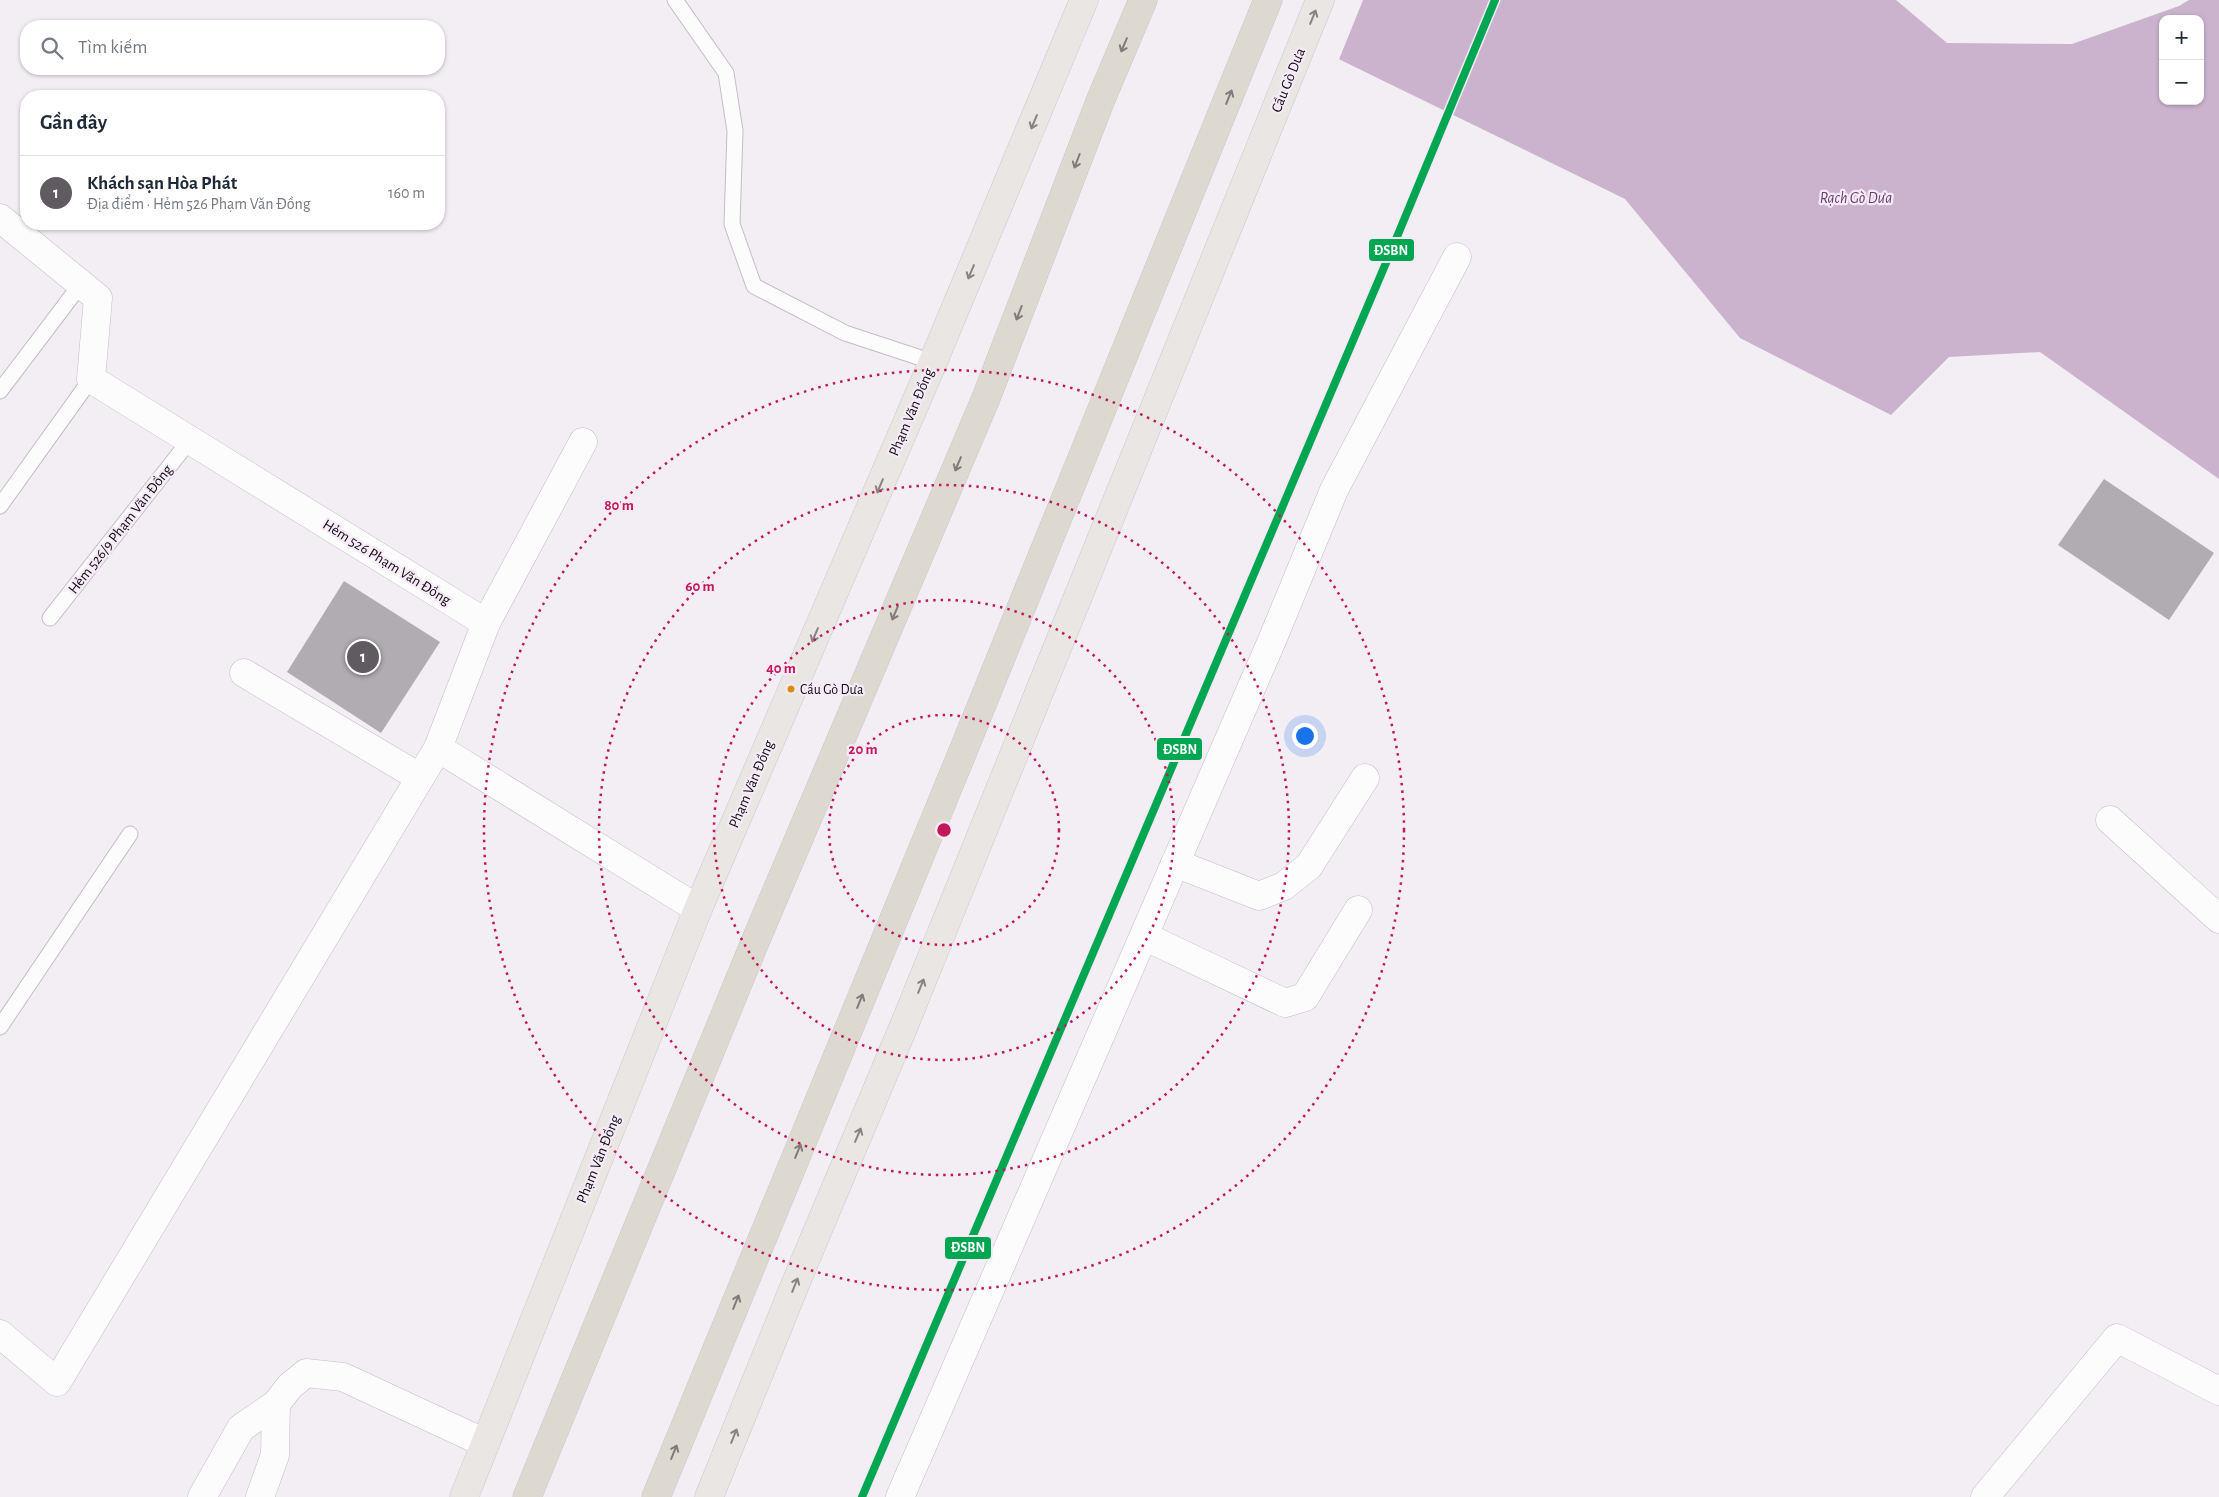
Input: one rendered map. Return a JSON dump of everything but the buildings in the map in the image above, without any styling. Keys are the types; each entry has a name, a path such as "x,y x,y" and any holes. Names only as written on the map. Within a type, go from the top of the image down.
{"highway":[{"path":"527,1497 751,952 986,398 1101,100 1143,0"},
{"path":"656,1497 961,756 1268,0"}],"main road":[{"name":"Phạm Văn Đồng","path":"464,1497 698,909 933,362 1084,0"},
{"name":"Cầu Gò Dưa","path":"709,1497 799,1275 904,1028 1320,0"}],"street":[{"path":"0,218 98,298 91,379"},
{"path":"900,1497 1274,638 1334,490 1457,257"},
{"name":"Hẻm 526 Phạm Văn Đồng","path":"91,379 486,623"},
{"path":"0,1334 57,1382 438,748 486,623 583,442"},
{"path":"244,672 419,778"},
{"path":"438,748 698,909"},
{"path":"1175,863 1259,896 1284,886 1309,866 1365,778"},
{"path":"2110,820 2219,919"},
{"path":"1144,936 1286,1003 1305,997 1358,910"},
{"path":"1985,1497 2117,1338 2219,1392"},
{"path":"202,1497 241,1428 276,1404 290,1386 306,1373 343,1377 485,1443"},
{"path":"260,1497 275,1455 276,1404"}],"lane":[{"path":"675,0 726,73 736,131 732,224 754,286 845,333 933,362"},
{"path":"0,391 81,284"},
{"path":"0,506 91,379"},
{"name":"Hẻm 526/9 Phạm Văn Đồng","path":"50,618 190,440"},
{"path":"0,1027 130,834"}],"water":[{"name":"Rạch Gò Dưa","path":"1218,0 1896,0 1947,43 2072,44 2179,6 2189,0 2219,0 2219,479 2040,352 1949,357 1891,415 1740,338 1625,199"}],"pier":[{"path":"1216,0 1363,0 1338,62"}],"transit line":[{"name":"ĐSBN","path":"862,1497 1394,244 1495,0"}],"place":[{"name":"Khách sạn Hòa Phát","path":"363,657"},
{"name":"Cầu Gò Dưa","path":"791,689"}]}
